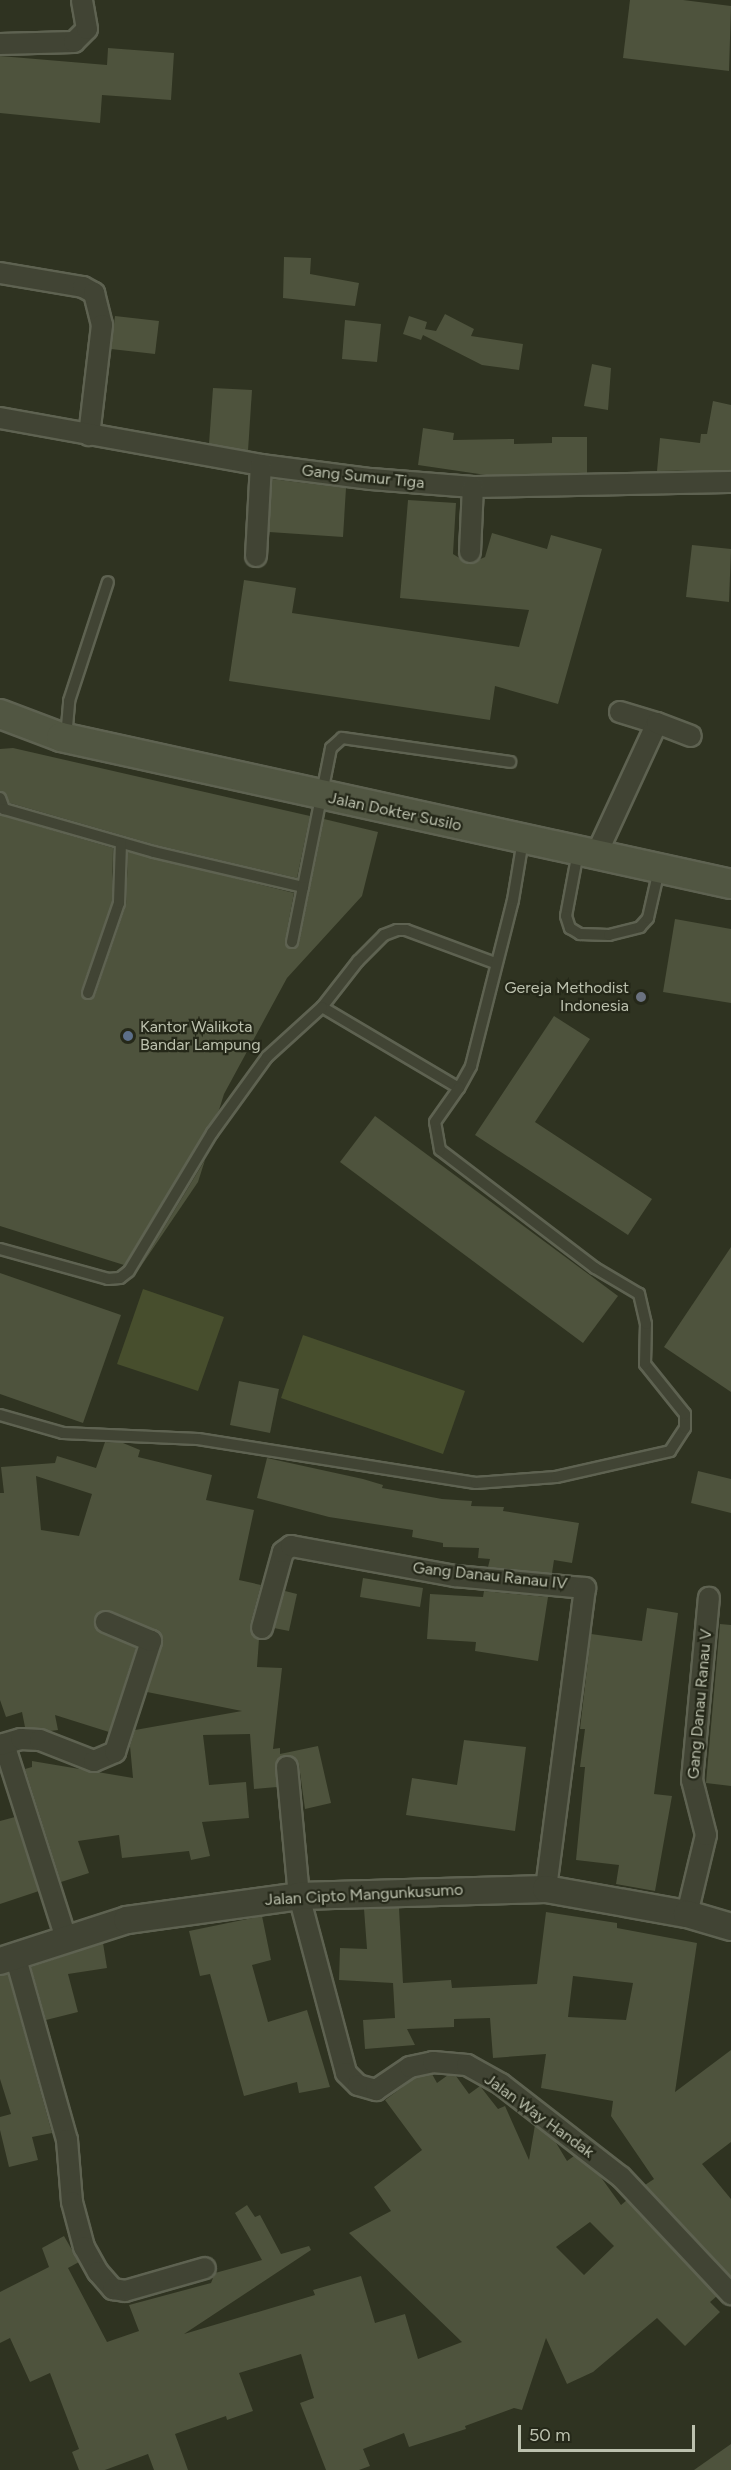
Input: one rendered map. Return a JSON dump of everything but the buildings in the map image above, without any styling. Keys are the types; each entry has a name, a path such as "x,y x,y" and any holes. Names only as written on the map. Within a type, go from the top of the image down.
{"main road":[{"name":"Jalan Dokter Susilo","path":"0,714 63,738 731,884"},
{"name":"Jalan Dokter Susilo","path":"0,735 63,738"}],"street":[{"path":"0,44 74,42 87,29 82,0"},
{"path":"0,273 83,287 94,293 102,325 89,435"},
{"name":"Gang Sumur Tiga","path":"0,418 89,435 211,453 261,465 473,487 731,482"},
{"path":"256,556 261,465"},
{"path":"470,552 473,487"},
{"path":"620,712 690,736"},
{"path":"587,854 657,723"},
{"name":"Gang Danau Ranau IV","path":"262,1628 283,1552 291,1546 455,1576 571,1584 585,1588 546,1889"},
{"name":"Gang Danau Ranau V","path":"687,1914 706,1835 692,1780 709,1598"},
{"path":"66,1938 2,1745 21,1739 39,1740 94,1761 115,1752 151,1641 106,1622"},
{"name":"Jalan Way Handak","path":"287,1767 299,1896 346,2073 358,2085 376,2090 410,2067 433,2061 467,2065 501,2084 621,2177 731,2294"},
{"name":"Jalan Cipto Mangunkusumo","path":"8,1958 127,1920 299,1896 546,1889 625,1906 687,1914 731,1927"},
{"path":"8,1958 68,2140 72,2202 84,2247 98,2272 113,2289 125,2291 205,2268"}],"lane":[{"path":"63,738 69,701 108,582"},
{"path":"292,942 331,748 342,738 510,762"},
{"path":"0,798 4,809 121,843 303,887"},
{"path":"0,1415 63,1433 198,1439 476,1483 556,1477 669,1451 686,1428 684,1414 645,1364 646,1324 639,1294 595,1268 440,1150 435,1122 459,1089 471,1066 495,963 513,900 523,840"},
{"path":"88,993 119,903 121,843"},
{"path":"587,854 566,916 570,928 580,934 609,935 640,927 648,918 660,869"},
{"path":"0,1249 108,1279 120,1278 129,1271 212,1133 267,1057 322,1007 358,961 384,935 397,930 406,930 495,963"},
{"path":"322,1007 459,1089"}],"shaded area":[{"path":"143,1289 224,1317 198,1391 117,1364"},
{"path":"303,1335 465,1391 443,1454 281,1398"}],"place":[{"name":"Gereja Methodist Indonesia","path":"641,997"},
{"name":"Kantor Walikota Bandar Lampung","path":"128,1036"}]}
